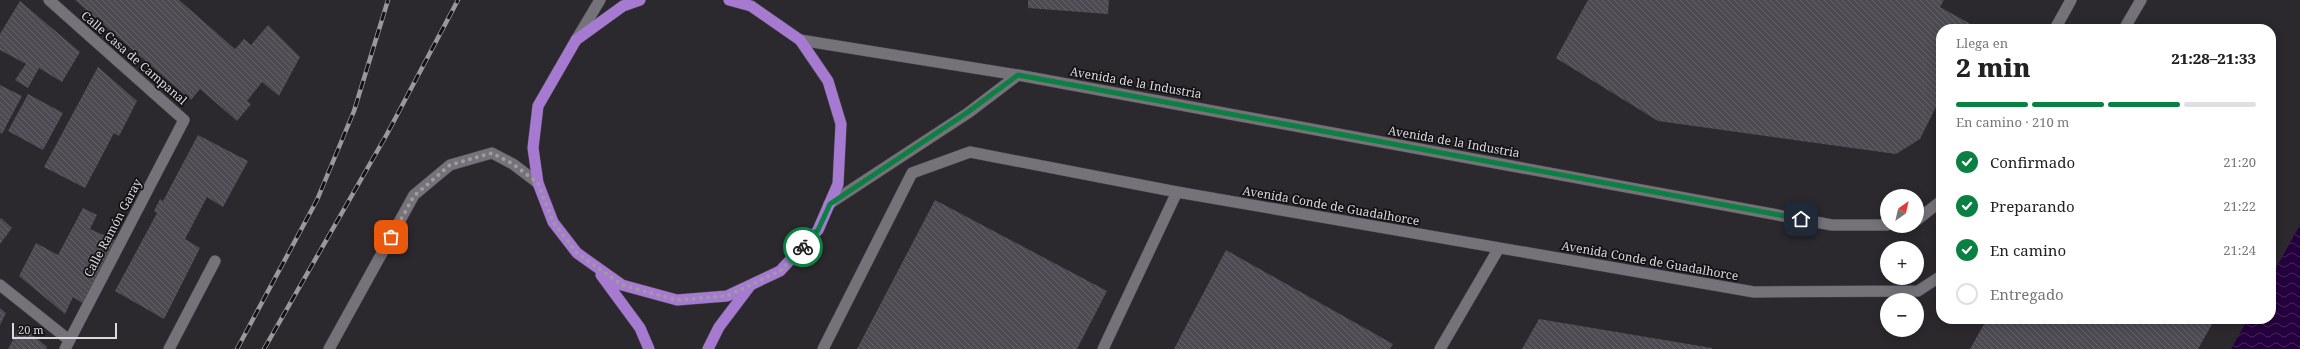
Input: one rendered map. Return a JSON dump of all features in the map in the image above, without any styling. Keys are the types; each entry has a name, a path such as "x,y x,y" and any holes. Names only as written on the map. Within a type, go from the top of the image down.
{"highway":[{"path":"640,0 623,6 576,40 538,106 533,148 538,183 553,222 577,253 622,285 677,300 727,296 780,271 818,230 838,184 841,124 828,81 800,40 749,3 729,0"},
{"path":"595,267 640,328 649,349"},
{"path":"708,349 719,327 751,285"}],"street":[{"name":"Calle Casa de Campanal","path":"49,0 184,120"},
{"path":"576,40 600,0"},
{"path":"2058,24 2071,0"},
{"path":"2127,24 2141,0"},
{"name":"Avenida de la Industria","path":"800,40 1018,75 1832,225 1880,225"},
{"path":"830,204 968,112 1018,75"},
{"name":"Calle Ramón Garay","path":"67,345 184,120"},
{"name":"Avenida Conde de Guadalhorce","path":"822,349 912,173 970,152 1177,192 1754,292 1918,291 1936,279"},
{"path":"329,349 414,196 450,165 492,153 513,164 538,183"},
{"path":"1103,349 1177,192"},
{"path":"1924,214 1936,204"},
{"path":"1440,349 1499,248"},
{"path":"169,349 215,261"},
{"path":"0,285 67,345"}],"water":[{"path":"2300,225 2300,349 2231,349 2245,324 2276,324 2276,268"}],"building":[{"path":"75,0 179,0 235,49 244,39 251,45 268,25 300,57 279,96 262,82 247,101 251,104 237,121 200,89 191,100"},
{"path":"1028,0 1109,0 1108,14 1028,8"},
{"path":"1588,0 1944,0 1940,7 1971,24 1936,24 1936,107 1920,139 1896,154 1658,121 1556,58"},
{"path":"20,1 80,52 62,82 39,68 28,88 15,80 26,64 0,50 0,34"},
{"path":"98,67 137,101 119,136 114,133 85,188 44,167"},
{"path":"0,85 22,96 2,134 0,132"},
{"path":"28,94 63,113 43,150 8,131"},
{"path":"198,135 248,161 223,207 207,197 185,239 200,248 164,319 115,291 157,213 154,211 160,199 163,201"},
{"path":"935,200 1107,291 1077,349 857,349"},
{"path":"83,208 97,215 90,229 119,242 84,304 73,297 65,314 19,276 36,243 58,255"},
{"path":"1,218 12,228 0,244 0,219"},
{"path":"1226,250 1393,344 1390,349 1174,349"},
{"path":"0,308 6,313 0,325"},
{"path":"1539,319 1712,348 1712,349 1522,349"},
{"path":"1984,324 2212,324 2198,349 1970,349"},
{"path":"21,325 47,347 46,349 8,349"}],"railway":[{"path":"237,349 317,200 354,111 388,0"},
{"path":"264,349 387,134 458,0"}],"way so far":[{"path":"391,237 414,196 450,165 492,153 513,164 538,183 553,222 577,253 622,285 677,300 727,296 780,271 803,247"}],"route":[{"path":"803,247 818,230 830,204 968,112 1018,75 1801,219"}]}
